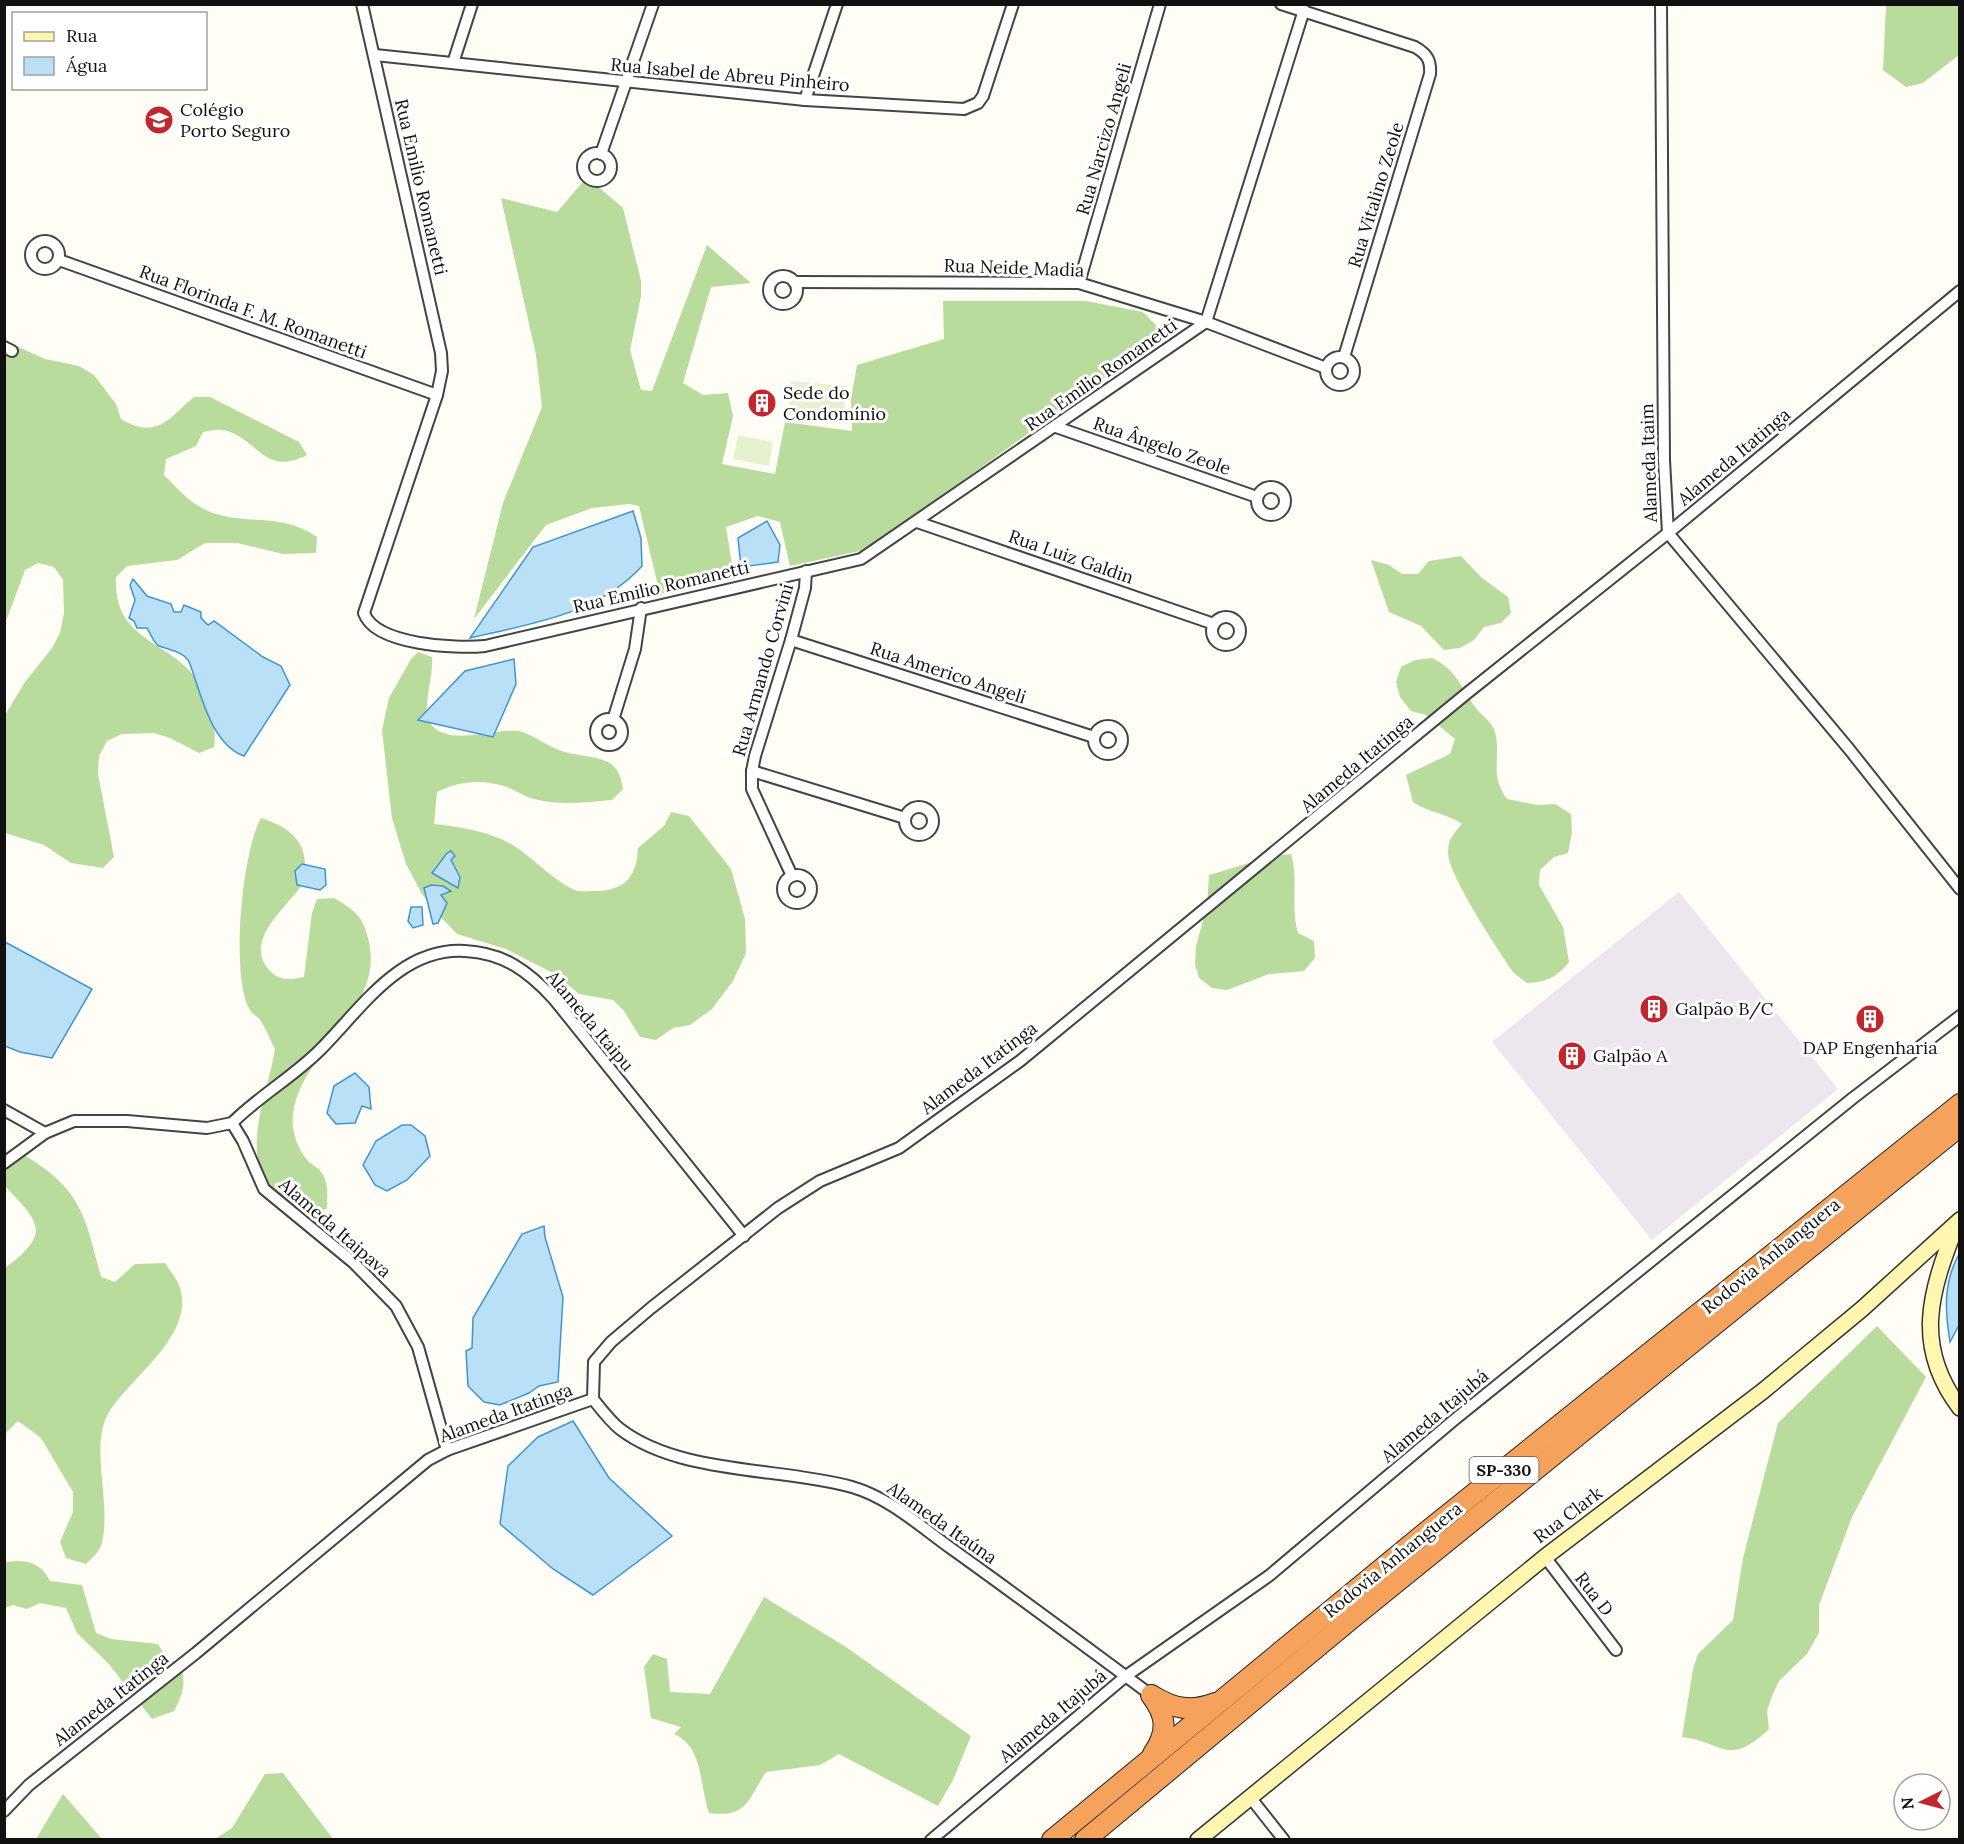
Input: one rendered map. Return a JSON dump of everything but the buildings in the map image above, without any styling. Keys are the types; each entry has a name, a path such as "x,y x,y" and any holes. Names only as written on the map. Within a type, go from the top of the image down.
{"highway":[{"name":"Rodovia Anhanguera","path":"1053,1839 1425,1533 1959,1104"},
{"name":"Rodovia Anhanguera","path":"1085,1839 1360,1611 1959,1126"},
{"path":"1151,1695 1169,1705 1193,1710 1223,1700"},
{"path":"1146,1764 1159,1745 1165,1730 1162,1712 1151,1695"}],"street":[{"name":"Rua Emilio Romanetti","path":"362,4 441,353 442,371 436,395 364,607 369,624 406,639 447,648 485,646 640,608 861,559 1206,322"},
{"path":"453,63 472,4"},
{"path":"601,154 653,4"},
{"path":"805,100 837,4"},
{"name":"Rua Isabel de Abreu Pinheiro","path":"375,54 624,83 680,86 805,100 971,107 982,96 1013,4"},
{"name":"Rua Narcizo Angeli","path":"1079,283 1160,4"},
{"path":"1206,322 1304,10 1281,4"},
{"name":"Alameda Itaim","path":"1661,4 1664,460 1668,533 1849,748 1959,889"},
{"name":"Rua Vitalino Zeole","path":"1304,10 1415,47 1428,56 1431,64 1430,74 1344,357 1352,363 1354,372 1347,384 1334,384 1327,377 1326,368"},
{"name":"Rua Florinda F. M. Romanetti","path":"59,260 436,395"},
{"name":"Rua Neide Madia","path":"794,282 1079,283 1206,322 1326,368"},
{"name":"Alameda Itatinga","path":"4,1811 29,1785 196,1653 428,1460 447,1450 592,1399 591,1376 594,1362 600,1353 651,1308 778,1208 820,1181 899,1148 1020,1061 1466,694 1668,533 1959,291"},
{"path":"1326,368 1335,357 1344,357"},
{"name":"Rua Ângelo Zeole","path":"1056,427 1257,497"},
{"name":"Rua Luiz Galdin","path":"917,522 1214,624"},
{"name":"Rua Armando Corvini","path":"792,876 756,799 751,781 805,588 806,571"},
{"path":"613,720 635,649 640,608"},
{"name":"Rua Americo Angeli","path":"791,640 1094,737"},
{"path":"752,771 905,818"},
{"name":"Alameda Itaipu","path":"232,1123 253,1102 319,1051 384,984 405,966 438,951 486,952 510,961 536,980 554,999 744,1236"},
{"name":"Alameda Itajubá","path":"931,1839 1126,1676 1270,1575 1454,1420 1853,1098 1959,1016"},
{"path":"4,1110 45,1132"},
{"path":"4,1163 45,1132 74,1121 207,1128 232,1123"},
{"name":"Alameda Itaipava","path":"232,1123 243,1141 264,1189 354,1263 396,1306 418,1347 447,1450"},
{"path":"1959,1220 1932,1293 1929,1333 1941,1377 1959,1408"},
{"name":"Rua Clark","path":"1198,1839 1545,1557 1763,1391 1862,1309 1959,1220"},
{"name":"Alameda Itaúna","path":"592,1399 619,1428 666,1453 691,1461 776,1472 836,1483 870,1493 889,1503 1151,1695"},
{"name":"Rua D","path":"1545,1557 1616,1650"},
{"path":"1250,1797 1284,1839"}],"shaded area":[{"path":"1679,892 1838,1089 1652,1240 1492,1042"}],"green space":[{"path":"1886,5 1959,5 1959,55 1923,83 1906,87 1883,70"},
{"path":"587,177 623,208 641,281 641,296 630,350 641,390 652,391 707,245 751,283 711,287 683,383 703,395 728,393 733,416 722,464 775,474 785,422 852,431 851,400 857,365 944,339 943,301 1086,301 1143,312 1165,334 869,549 790,566 780,522 758,516 726,527 734,577 660,594 639,506 629,504 592,508 546,525 474,619 503,503 542,407 536,355 501,198 557,212"},
{"path":"5,341 45,359 79,366 94,375 116,404 121,419 133,425 144,428 153,427 169,419 194,397 210,397 299,442 307,455 292,461 280,462 270,459 234,433 218,430 203,432 196,446 166,459 164,475 197,505 216,514 273,521 302,529 317,537 316,553 283,554 237,543 205,543 177,560 127,566 116,577 117,598 123,614 132,626 183,664 197,680 212,717 215,741 214,747 199,753 170,738 154,733 122,734 107,741 99,756 98,774 114,857 103,868 71,863 44,845 5,833 5,715 25,682 52,648 60,633 64,613 63,580 54,567 38,563 25,570 5,624"},
{"path":"791,381 846,386 843,420 788,414"},
{"path":"738,435 773,442 769,466 733,459"},
{"path":"1461,556 1482,578 1508,597 1511,613 1501,623 1484,627 1474,640 1460,648 1444,650 1421,626 1389,612 1371,560 1389,565 1402,574 1418,574 1429,561"},
{"path":"418,652 432,657 427,710 430,723 438,730 459,736 507,731 523,732 559,750 612,764 617,770 623,789 612,800 563,803 534,799 508,787 495,784 461,783 437,792 434,824 495,837 521,851 570,888 578,891 603,891 626,882 635,868 638,848 664,826 671,812 689,816 731,869 745,919 746,953 733,981 712,1009 690,1025 673,1028 656,1040 640,1037 624,1011 613,1000 579,994 555,974 506,949 457,934 434,910 422,894 406,864 392,818 382,730 389,698 411,659"},
{"path":"1432,658 1453,673 1475,707 1493,726 1497,745 1497,776 1507,799 1537,805 1555,804 1571,814 1572,832 1568,853 1554,857 1540,870 1539,885 1563,927 1569,962 1556,975 1546,980 1527,983 1514,973 1464,894 1448,852 1450,840 1462,824 1413,802 1406,775 1450,754 1455,739 1426,715 1411,711 1400,697 1396,682 1401,667 1415,660"},
{"path":"261,818 292,834 301,847 306,868 304,882 264,936 261,948 262,960 270,971 277,977 286,979 304,977 312,913 317,899 334,898 358,915 369,942 370,966 365,989 354,1010 310,1070 299,1091 293,1114 293,1127 298,1145 308,1161 321,1171 326,1182 327,1209 302,1210 286,1201 267,1182 259,1165 258,1127 275,1049 262,1023 250,1010 244,994 240,943 248,857"},
{"path":"1291,854 1298,933 1314,941 1315,958 1304,971 1269,974 1227,990 1212,988 1199,978 1195,964 1196,946 1207,906 1209,875 1273,856"},
{"path":"21,1153 56,1178 77,1204 90,1235 101,1277 115,1282 135,1264 165,1263 178,1283 182,1301 179,1319 171,1337 108,1414 101,1443 104,1530 100,1549 86,1564 66,1558 60,1542 73,1512 73,1492 41,1438 18,1421 5,1434 5,1268 29,1246 35,1237 36,1228 27,1210 5,1186 5,1156"},
{"path":"1877,1326 1926,1377 1852,1517 1819,1605 1819,1633 1807,1654 1779,1681 1767,1711 1769,1729 1755,1741 1735,1750 1726,1750 1682,1737 1693,1669 1698,1654 1733,1620 1743,1558 1778,1423"},
{"path":"19,1561 38,1566 50,1581 82,1585 96,1633 111,1639 158,1644 166,1657 181,1665 183,1689 174,1711 152,1719 108,1663 77,1633 66,1608 40,1603 27,1609 13,1605 5,1608 5,1562"},
{"path":"764,1597 846,1647 971,1736 953,1780 938,1806 839,1754 820,1765 766,1772 750,1799 739,1810 722,1814 709,1813 696,1757 684,1740 674,1734 681,1727 651,1718 644,1667 653,1654 667,1659 670,1692 710,1694"},
{"path":"283,1773 333,1839 215,1839 232,1828 265,1774"},
{"path":"63,1794 102,1839 36,1839"}],"water":[{"path":"633,511 641,538 642,566 625,582 605,596 562,615 470,638 533,547"},
{"path":"767,521 780,545 778,562 741,567 738,538"},
{"path":"133,579 147,596 171,604 174,612 181,612 184,605 201,612 201,618 208,625 214,621 263,657 281,666 290,685 244,756 233,750 215,730 188,660 181,654 157,645 147,628 137,628 134,621 129,618 135,600 130,585"},
{"path":"514,659 516,684 493,737 418,720 465,671"},
{"path":"451,851 455,856 451,860 460,877 458,888 432,873"},
{"path":"302,864 325,869 326,885 320,890 297,885 295,871"},
{"path":"431,885 443,886 451,891 441,895 447,903 438,923 433,924 424,888"},
{"path":"411,907 422,907 423,925 413,928 408,921"},
{"path":"5,942 92,989 52,1058 20,1052 5,1046"},
{"path":"355,1073 369,1087 371,1109 362,1106 355,1123 336,1124 327,1113 334,1086"},
{"path":"402,1125 411,1125 425,1136 430,1156 407,1180 387,1191 375,1185 363,1165 376,1141"},
{"path":"544,1226 545,1237 563,1297 558,1382 539,1386 529,1393 500,1405 484,1402 468,1386 466,1351 472,1348 473,1318 522,1234"},
{"path":"1959,1254 1959,1325 1950,1342 1947,1319 1948,1286"},
{"path":"573,1421 609,1478 672,1536 593,1595 553,1569 500,1524 508,1466 538,1437"}],"place":[{"name":"Colégio Porto Seguro","path":"159,120"},
{"name":"Sede do Condomínio","path":"762,403"},
{"name":"Galpão B/C","path":"1654,1009"},
{"name":"DAP Engenharia","path":"1870,1019"},
{"name":"Galpão A","path":"1572,1056"}]}
